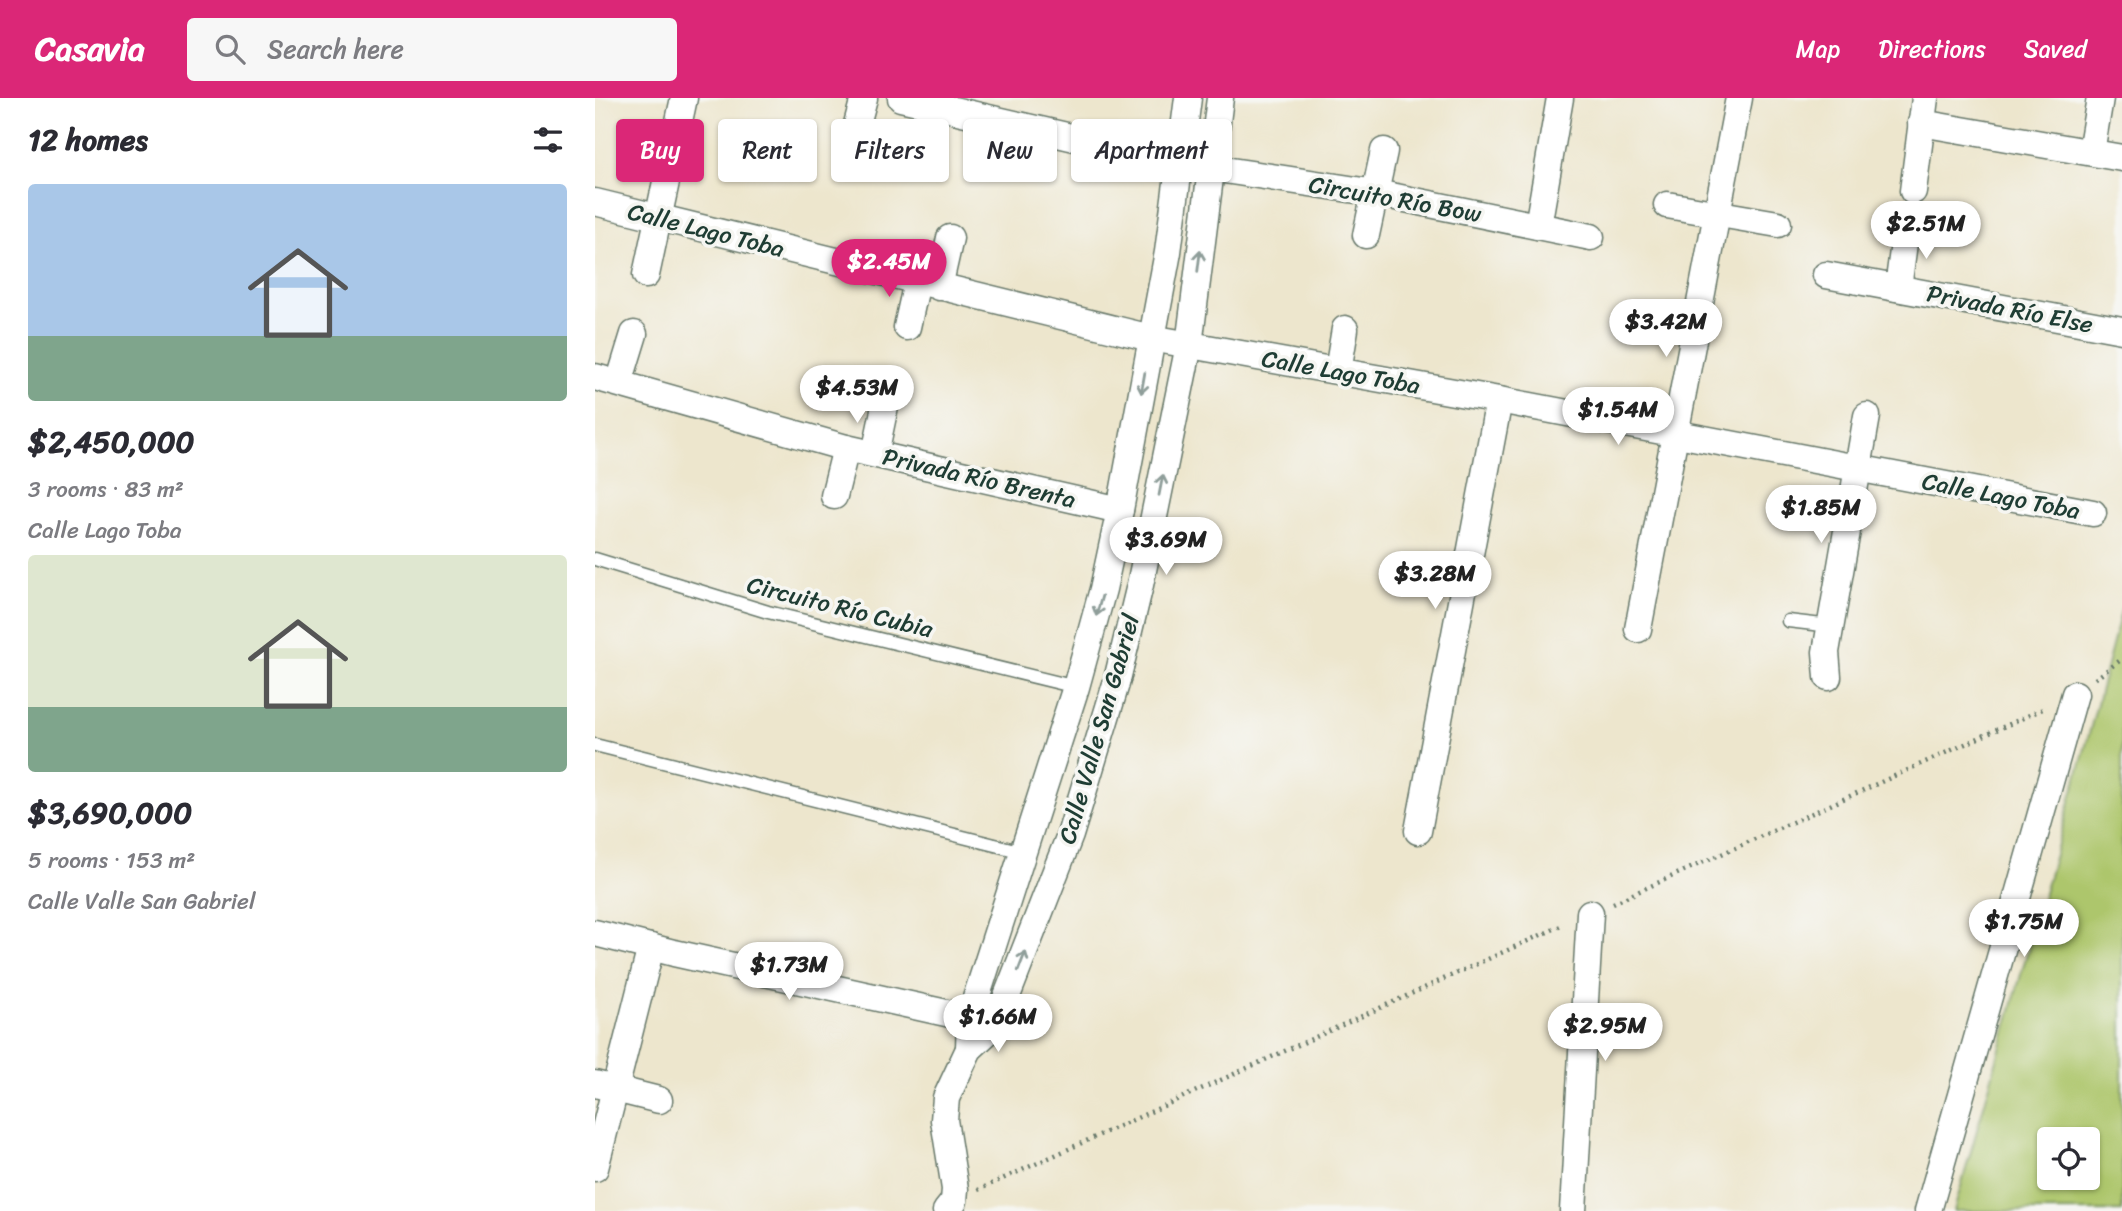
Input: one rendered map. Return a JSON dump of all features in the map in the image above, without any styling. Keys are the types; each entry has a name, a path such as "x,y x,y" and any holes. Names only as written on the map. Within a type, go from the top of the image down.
{"street":[{"path":"646,275 684,98"},
{"path":"859,119 864,98"},
{"path":"901,98 1071,137"},
{"name":"Calle Valle San Gabriel","path":"1185,119 1188,98"},
{"name":"Calle Valle San Gabriel","path":"1217,119 1220,98"},
{"path":"1538,226 1560,98"},
{"path":"1638,629 1739,98"},
{"path":"2091,152 2100,98"},
{"path":"1913,191 1923,110 2122,159"},
{"path":"1366,235 1384,151"},
{"name":"Circuito Río Bow","path":"1232,172 1376,193 1591,237"},
{"name":"Calle Valle San Gabriel","path":"969,1049 970,1017 1076,687 1103,589 1168,252 1177,182"},
{"name":"Calle Valle San Gabriel","path":"950,1206 955,1189 944,1120 950,1087 969,1049 996,1024 1070,835 1116,684 1140,586 1189,345 1209,182"},
{"name":"Calle Lago Toba","path":"595,202 1151,338 1499,400 2092,513"},
{"path":"1667,205 1778,224"},
{"name":"Privada Río Else","path":"1898,288 1906,228"},
{"path":"907,327 950,238"},
{"name":"Privada Río Else","path":"1826,275 2122,330"},
{"path":"1338,371 1345,329"},
{"path":"607,380 634,334"},
{"name":"Privada Río Brenta","path":"607,380 846,448 1120,510"},
{"path":"1418,831 1499,400"},
{"path":"875,454 885,406"},
{"path":"1828,677 1826,652 1867,415"},
{"path":"834,496 846,448"},
{"path":"1928,1211 2075,694"},
{"path":"1573,1211 1590,913"},
{"path":"595,933 996,1024"},
{"path":"595,1168 605,1087 651,947"},
{"path":"605,1087 659,1100"}],"lane":[{"name":"Circuito Río Cubia","path":"595,559 768,612 1076,687"},
{"path":"1788,621 1831,626"},
{"path":"595,745 1023,852"}],"path":[{"path":"950,1206 2075,694 2122,659"}],"green space":[{"path":"2122,608 2122,1211 1954,1211 2088,738"}]}
